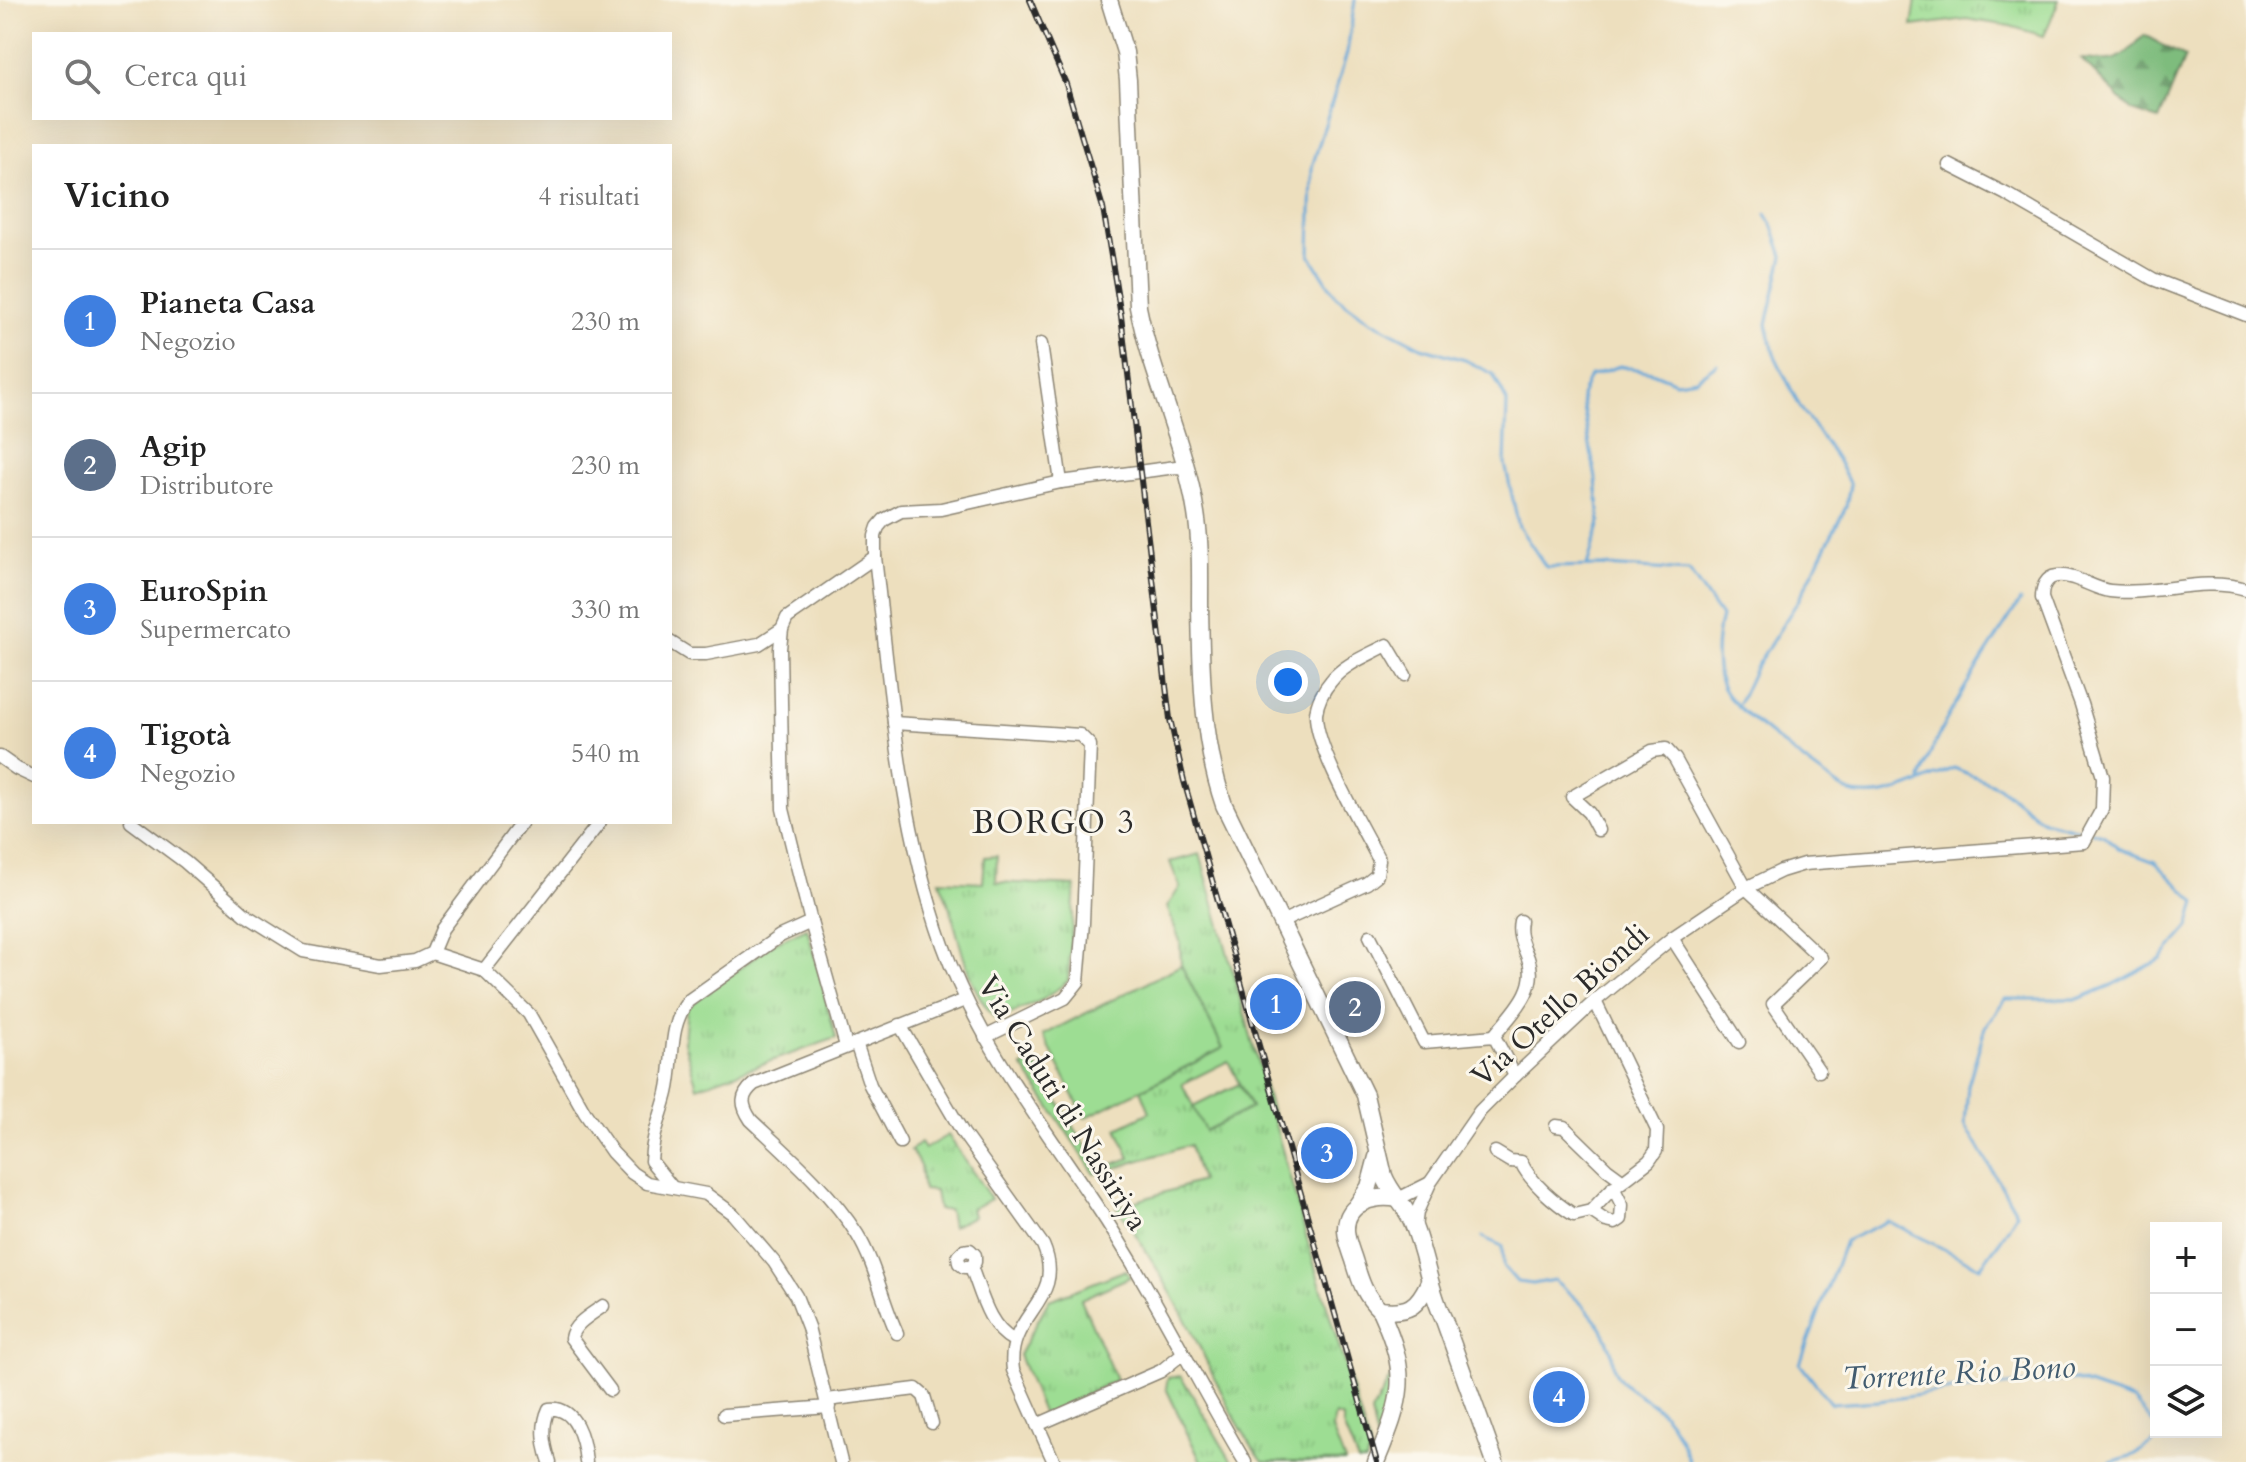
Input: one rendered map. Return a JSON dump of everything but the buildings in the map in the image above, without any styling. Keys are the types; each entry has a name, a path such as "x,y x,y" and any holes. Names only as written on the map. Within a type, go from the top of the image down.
{"main road":[{"path":"1109,0 1125,52 1128,80 1138,307 1145,342 1187,468 1199,545 1204,710 1213,773 1224,805 1365,1095 1378,1155 1389,1188 1415,1228 1429,1282 1495,1462"},
{"path":"1376,1462 1401,1385 1400,1365 1380,1310 1363,1289 1346,1231 1348,1218 1369,1187 1378,1155"},
{"path":"1355,1208 1371,1198 1398,1199"},
{"path":"1395,1348 1395,1327 1429,1282"},
{"path":"1380,1310 1409,1308 1434,1312 1444,1320"}],"street":[{"path":"1949,165 2006,194 2153,279 2246,315"},
{"path":"1041,344 1061,482"},
{"path":"900,1142 851,1044 811,922 783,809 782,629 787,618 875,557 875,536 884,520 892,514 941,509 1061,482 1187,468"},
{"name":"Via Caduti di Nassiriya","path":"875,557 894,723 927,899 965,1000 985,1037 1139,1274 1245,1462"},
{"name":"Via Otello Biondi","path":"1415,1228 1417,1212 1430,1183 1480,1111 1595,1001 1672,938 1746,888 1804,864 1984,848 2078,844 2089,836 2102,809 2101,766 2042,598 2042,588 2048,579 2067,577 2110,591 2209,584 2246,589"},
{"path":"672,643 689,654 706,654 759,644 782,629"},
{"path":"1281,922 1367,883 1377,875 1379,860 1323,747 1316,712 1322,693 1345,668 1387,645 1405,675"},
{"path":"894,723 1080,735 1090,745 1078,982 1065,998 985,1037"},
{"path":"1598,830 1589,813 1572,797 1652,751 1666,749 1675,759 1746,888 1821,958 1773,1004 1819,1071"},
{"path":"0,757 32,776"},
{"path":"134,824 185,862 247,916 303,951 381,965 415,961 432,953 442,929 521,824"},
{"path":"484,970 598,824"},
{"path":"1370,936 1424,1042 1494,1036 1531,987 1532,969 1517,931 1520,921"},
{"path":"672,1187 651,1161 652,1139 667,1091 677,1015 688,1001 780,936 811,922"},
{"path":"1672,938 1739,1042"},
{"path":"432,953 484,970 529,1014 585,1113 612,1152 632,1173 647,1183 706,1194 733,1214 774,1262 796,1296 808,1327 841,1462"},
{"path":"897,1333 869,1257 857,1234 826,1196 751,1120 743,1109 742,1099 754,1084 965,1000"},
{"path":"1495,1152 1510,1161 1521,1162 1525,1171 1574,1215 1591,1211 1618,1184 1649,1161 1656,1151 1657,1130 1595,1001"},
{"path":"900,1025 963,1133 1043,1245 1049,1259 1051,1272 1047,1287 1013,1340 1011,1355 1013,1370 1054,1462"},
{"path":"1494,1036 1515,1076"},
{"path":"1556,1126 1564,1127 1618,1184 1621,1219 1615,1223 1606,1221 1591,1211"},
{"name":"Via Otello Biondi","path":"1398,1199 1430,1183"},
{"path":"971,1267 995,1325 1002,1334 1013,1340"},
{"path":"603,1306 578,1325 571,1338 610,1390"},
{"path":"1037,1425 1161,1371 1182,1354"},
{"path":"724,1415 916,1389 924,1396 932,1423"},
{"path":"550,1462 544,1419 549,1409 558,1408 568,1412 574,1420 586,1462"}],"green space":[{"path":"1916,0 2059,0 2044,36 2010,26 1966,19 1912,26"},
{"path":"2144,35 2185,57 2159,120 2132,111 2081,59 2117,58 2129,51"},
{"path":"1200,854 1312,1257 1370,1448 1366,1462 1358,1462 1343,1426 1343,1418 1335,1415 1332,1429 1345,1462 1263,1462 1236,1419 1170,1291 1117,1207 1201,1181 1190,1145 1095,1174 1023,1067 1031,1063 1040,1071 1097,1165 1106,1167 1130,1158 1117,1128 1150,1112 1141,1090 1223,1048 1181,965 1180,941 1167,907 1180,887 1170,862","holes":["1228,1061 1251,1107 1205,1130 1182,1084"]},
{"path":"997,856 996,882 1075,886 1068,981 1044,999 997,1020 975,989 939,880 983,882 985,857"},
{"path":"807,928 836,1038 697,1087 684,1042 687,1007 774,943"},
{"path":"1181,965 1223,1048 1085,1118 1043,1035"},
{"path":"1239,1084 1251,1108 1205,1131 1193,1107"},
{"path":"948,1135 991,1199 971,1209 973,1216 952,1227 949,1210 938,1210 935,1191 923,1190 920,1166 911,1150 920,1143 924,1149"},
{"path":"1126,1270 1130,1277 1081,1299 1116,1380 1043,1415 1019,1355 1049,1300"},
{"path":"1392,1375 1394,1390 1377,1441 1371,1413"},
{"path":"1181,1376 1232,1462 1201,1462 1166,1388 1168,1378"}],"waterway":[{"name":"Torrente Rio Bono","path":"1355,0 1347,53 1312,167 1310,255 1336,296 1369,320 1421,347 1465,360 1493,374 1507,402 1505,464 1519,527 1546,567 1604,566 1689,571 1721,617 1716,647 1717,668 1727,695 1789,749 1854,794 1893,792 1954,768 1998,786 2043,821 2084,831"},
{"path":"1739,703 1755,668 1798,601 1846,507 1850,485 1837,459 1800,407 1774,354 1767,324 1783,256 1766,214"},
{"path":"1587,566 1600,522 1596,479 1581,396 1590,376 1620,366 1652,372 1676,382 1696,379 1717,364"},
{"path":"1921,779 1952,710 2020,601"},
{"name":"Torrente Rio Bono","path":"2092,832 2103,835 2120,849 2155,862 2196,902 2189,927 2161,959 2078,999 2005,999 1985,1027 1968,1085 1965,1124 2017,1213 1980,1267 1888,1221 1845,1241 1800,1364 1831,1404 2073,1380 2133,1400 2150,1420"},
{"path":"1482,1237 1502,1246 1503,1266 1517,1282 1533,1284 1554,1280 1587,1309 1606,1336 1618,1377 1666,1417 1689,1462"},
{"name":"Torrente Rio Bono","path":"2111,1462 2134,1455 2160,1438"}],"railway":[{"path":"1030,0 1066,84 1103,208 1121,316 1170,719 1184,781 1377,1462"}],"place":[{"name":"Pianeta Casa","path":"1276,1004"},
{"name":"Agip","path":"1355,1007"},
{"name":"EuroSpin","path":"1327,1153"},
{"name":"Tigotà","path":"1559,1397"}],"district":[{"name":"BORGO 3","path":"1054,822"}]}
